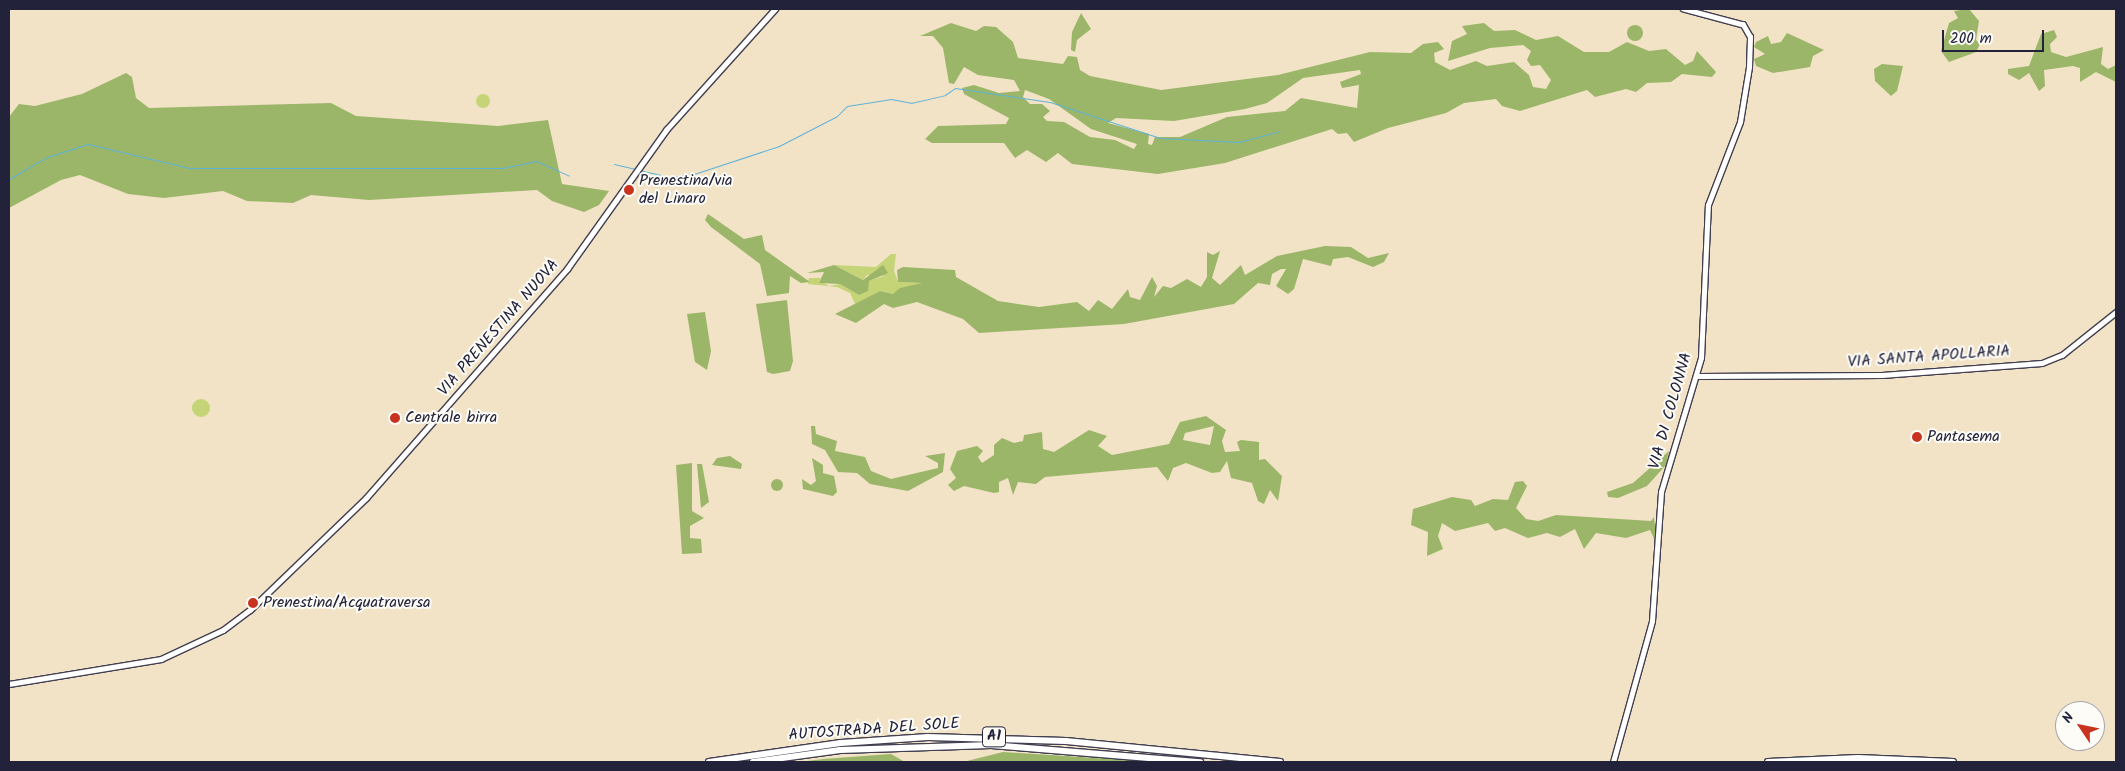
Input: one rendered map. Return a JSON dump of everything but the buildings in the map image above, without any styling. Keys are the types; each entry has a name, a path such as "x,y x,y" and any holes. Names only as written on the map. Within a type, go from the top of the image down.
{"highway":[{"name":"AUTOSTRADA DEL SOLE","path":"709,762 840,743 956,737 1066,740 1280,762"},
{"name":"AUTOSTRADA DEL SOLE","path":"752,762 840,750 973,745 1065,748 1200,762"},
{"path":"1768,762 1858,758 1953,762"}],"street":[{"name":"VIA PRENESTINA NUOVA","path":"9,684 157,660 218,633 255,605 373,490 573,262 672,124 776,9"},
{"name":"VIA DI COLONNA","path":"1613,762 1614,749 1652,621 1661,492 1698,376 1705,323 1708,207 1741,116 1750,39 1737,20 1683,9"},
{"name":"VIA SANTA APOLLARIA","path":"1698,376 1876,375 2042,363 2062,355 2116,312"}],"green space":[{"path":"1969,9 1979,21 1976,40 1980,44 1976,52 1949,62 1941,51 1949,23 1958,18 1954,11"},
{"path":"1081,13 1091,29 1077,40 1075,52 1071,50 1072,32"},
{"path":"951,23 976,31 984,26 996,27 1013,42 1018,58 1063,64 1068,56 1077,57 1080,70 1090,76 1161,90 1278,75 1370,52 1411,53 1423,44 1438,42 1444,49 1434,53 1435,62 1450,70 1476,61 1487,66 1514,62 1529,75 1533,87 1546,89 1551,80 1540,65 1531,66 1527,60 1531,51 1523,45 1490,48 1448,61 1452,41 1467,34 1462,26 1484,23 1494,31 1515,30 1536,40 1558,36 1584,52 1609,52 1627,42 1649,51 1666,49 1685,65 1693,61 1697,51 1716,72 1712,77 1682,74 1671,82 1647,83 1636,92 1626,89 1595,97 1587,90 1520,111 1502,106 1496,99 1464,103 1446,113 1388,128 1354,142 1347,133 1338,134 1332,129 1225,163 1158,174 1072,164 1058,153 1046,162 1027,150 1015,158 1004,143 932,143 925,139 938,126 1006,124 1009,118 964,94 962,88 974,85 999,93 1020,91 1014,80 978,75 964,67 954,84 949,83 943,48 933,36 920,36","holes":["1360,70 1361,74 1340,82 1342,88 1359,85 1357,108 1301,98 1285,111 1227,117 1180,137 1155,137 1152,145 1148,144 1149,134 1108,123 1116,118 1174,121 1245,109 1267,103 1303,78","1025,90 1049,99 1091,129 1137,144 1134,149 1115,140 1090,137 1064,122 1047,121 1043,117 1050,111 1042,104 1030,104 1023,97"]},
{"path":"1635,25 1643,33 1635,41 1627,33"},
{"path":"2054,30 2057,37 2050,44 2051,52 2066,57 2103,47 2101,64 2108,69 2116,65 2116,82 2096,72 2080,82 2080,68 2073,66 2044,70 2045,86 2039,91 2029,73 2019,80 2008,74 2008,69 2029,66 2041,34"},
{"path":"1787,33 1824,50 1813,56 1810,67 1773,73 1756,66 1754,59 1765,54 1754,47 1756,42 1768,36 1771,44 1781,42"},
{"path":"1882,64 1903,66 1897,91 1891,96 1875,81 1874,69"},
{"path":"126,73 132,77 136,98 149,108 331,103 356,116 498,126 548,120 562,184 609,191 599,205 584,212 552,201 537,190 369,200 311,195 293,203 247,201 223,191 164,198 128,194 80,175 61,180 9,208 9,117 19,104 35,106 82,94"},
{"path":"483,94 488,96 490,101 488,106 483,108 478,106 476,101 478,96"},
{"path":"708,214 744,239 762,235 765,250 810,282 801,283 790,276 789,293 767,296 760,264 711,227 705,220"},
{"path":"1325,246 1351,247 1368,258 1389,253 1384,262 1373,267 1348,257 1333,259 1331,266 1303,259 1294,289 1288,294 1276,286 1286,269 1281,269 1272,274 1270,285 1258,283 1234,304 1124,324 979,333 963,319 917,302 893,308 884,304 856,323 835,314 880,291 893,294 900,288 922,283 898,282 897,270 903,267 955,270 956,277 998,301 1039,307 1077,302 1089,311 1098,300 1112,309 1128,289 1130,297 1140,300 1152,277 1157,286 1154,297 1163,286 1171,288 1187,279 1201,287 1207,277 1207,252 1213,255 1220,251 1212,278 1220,285 1241,265 1245,275 1277,256"},
{"path":"891,254 896,254 894,271 898,282 922,283 893,294 880,291 855,304 850,293 837,287 808,284 809,278 823,278 819,280 829,286 840,284 859,295 868,281 884,276 867,275 863,280 834,265 876,267"},
{"path":"834,265 863,280 883,265 888,273 869,281 868,291 859,295 840,284 819,283 824,272 807,273"},
{"path":"787,300 793,361 790,371 773,374 767,372 756,304"},
{"path":"705,312 711,351 707,370 695,362 687,314"},
{"path":"201,399 207,402 210,408 207,414 201,417 195,414 192,408 195,402"},
{"path":"1206,416 1226,430 1222,441 1225,452 1240,451 1237,442 1241,440 1259,442 1259,460 1265,459 1282,476 1278,501 1270,490 1264,504 1258,501 1252,483 1231,478 1227,461 1220,472 1212,473 1186,463 1173,468 1168,481 1157,467 1045,477 1036,484 1018,482 1013,495 1008,478 999,482 999,492 994,493 964,486 954,491 948,485 956,478 950,469 957,451 977,446 983,451 978,457 982,463 994,455 994,445 1002,438 1014,443 1023,441 1024,435 1042,432 1043,449 1054,452 1089,430 1107,436 1098,446 1112,455 1169,444 1180,422","holes":["1214,426 1210,445 1183,440 1185,433"]},
{"path":"811,426 815,426 816,434 837,441 835,451 865,457 871,471 891,479 938,468 938,463 925,456 945,453 943,472 908,491 870,484 857,473 838,472 825,450 812,444"},
{"path":"1669,451 1666,465 1647,486 1618,498 1608,497 1607,492 1633,483"},
{"path":"730,456 742,464 741,469 712,465 717,458"},
{"path":"812,458 823,465 823,473 834,476 837,492 833,496 803,489 802,479 811,485 816,481"},
{"path":"692,463 692,511 704,518 690,526 690,538 701,539 702,553 682,554 676,465"},
{"path":"697,464 702,464 709,502 701,508"},
{"path":"775,479 779,479 783,485 779,491 775,491 771,487 771,483"},
{"path":"1523,481 1527,486 1516,508 1526,519 1538,521 1556,515 1651,521 1654,517 1657,545 1650,530 1626,538 1596,533 1584,549 1575,529 1560,537 1547,533 1528,538 1505,528 1495,531 1488,523 1455,531 1442,523 1438,536 1443,549 1427,556 1428,532 1411,525 1413,509 1452,497 1471,500 1475,506 1493,499 1508,500 1515,482"},
{"path":"1003,752 1127,760 1146,762 963,762"},
{"path":"891,754 905,762 799,762 823,759"}],"waterway":[{"path":"639,170 670,177 694,174 779,146 837,116 847,106 891,99 911,103 945,95 955,88 1050,102 1160,138 1239,142 1280,131"},
{"path":"9,179 47,157 88,144 189,168 503,168 536,161 569,176"},
{"path":"614,164 635,169"}],"place":[{"name":"Prenestina/via del Linaro","path":"629,190"},
{"name":"Centrale birra","path":"395,418"},
{"name":"Pantasema","path":"1917,437"},
{"name":"Prenestina/Acquatraversa","path":"253,603"}]}
